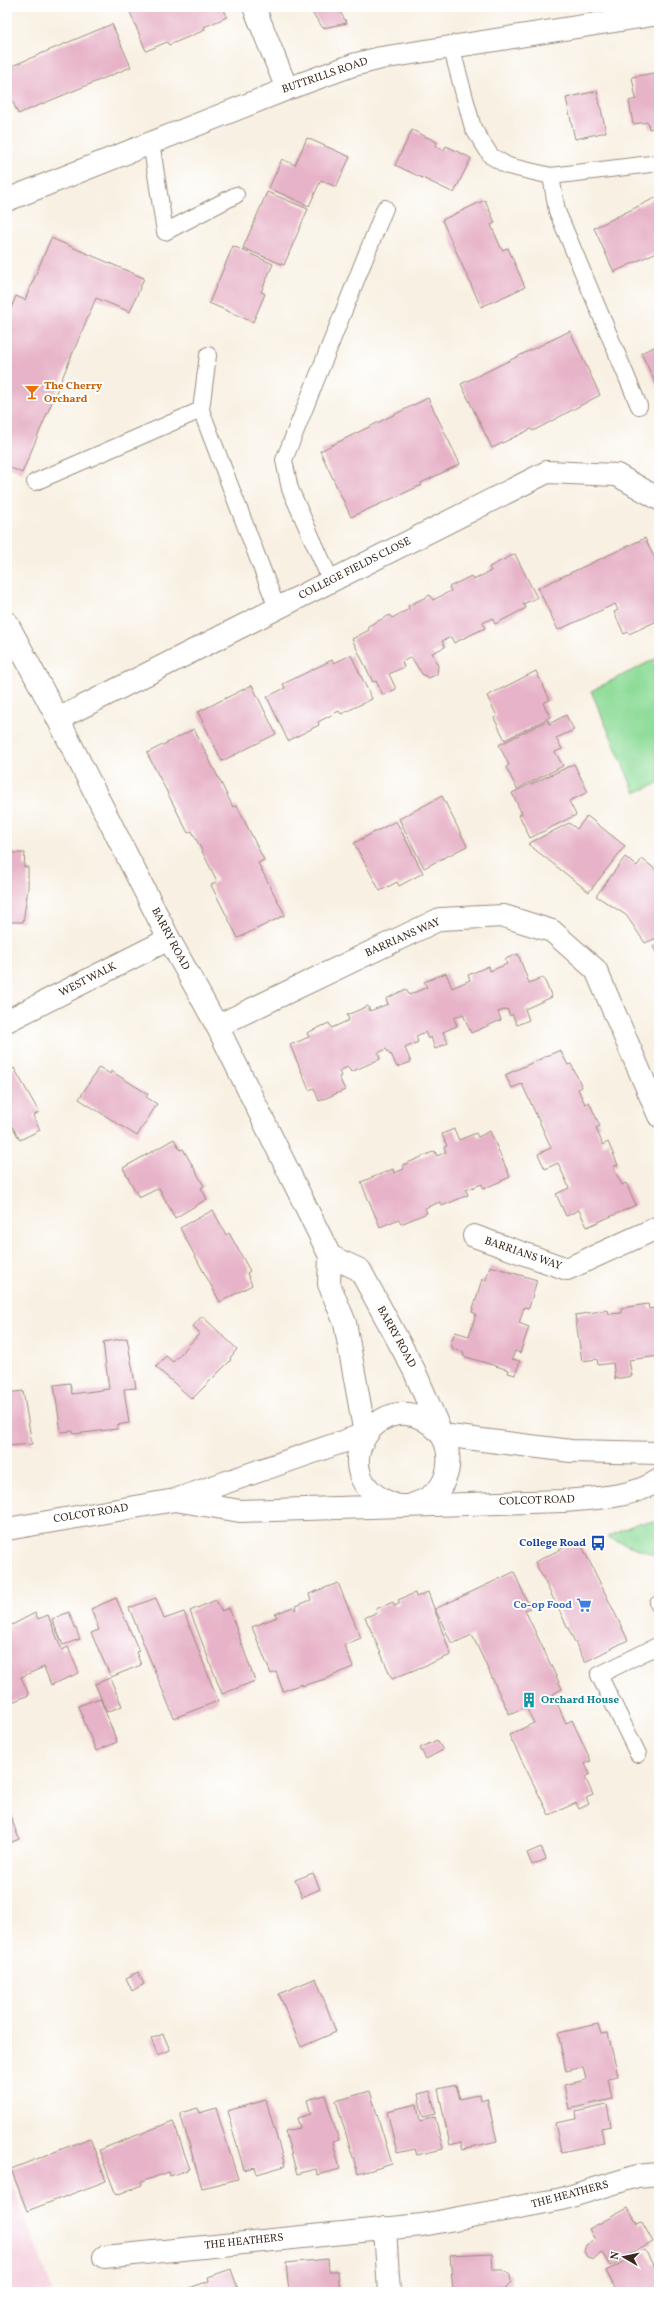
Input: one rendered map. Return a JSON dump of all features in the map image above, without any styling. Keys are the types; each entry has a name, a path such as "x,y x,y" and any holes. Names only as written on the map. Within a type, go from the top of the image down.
{"street":[{"path":"254,7 286,88"},
{"name":"BUTTRILLS ROAD","path":"7,200 286,88 353,65 381,58 451,46 659,14"},
{"name":"COLLEGE FIELDS CLOSE","path":"58,719 547,472 617,475 659,499"},
{"name":"BARRY ROAD","path":"7,623 58,719 169,939 217,1026 330,1256 329,1284 345,1323 365,1434"},
{"name":"BARRIANS WAY","path":"217,1026 440,920 504,916 552,931 596,970 659,1116"},
{"name":"WEST WALK","path":"7,1022 169,939"},
{"name":"BARRIANS WAY","path":"474,1236 567,1269 659,1227"},
{"name":"BARRY ROAD","path":"330,1256 360,1270 414,1370 442,1435"},
{"name":"COLCOT ROAD","path":"404,1414 419,1417 432,1424 442,1435 447,1449 448,1464 445,1479 437,1491 425,1500 403,1505 376,1496 370,1491 361,1478 358,1463 359,1448 365,1434 376,1423 390,1416 404,1414"},
{"name":"COLCOT ROAD","path":"7,1529 175,1500 365,1434"},
{"path":"442,1435 571,1451 659,1453"},
{"name":"COLCOT ROAD","path":"175,1500 240,1511 605,1497 648,1487 659,1480"},
{"name":"THE HEATHERS","path":"104,2257 422,2225 513,2210 562,2199 637,2176 659,2174"},
{"path":"385,2228 389,2292"}],"lane":[{"path":"451,46 473,128 491,156 508,166 551,176 659,163"},
{"path":"151,142 165,232 236,195"},
{"path":"551,176 557,211 639,406"},
{"path":"331,581 290,489 284,460 385,208"},
{"path":"208,355 201,410 277,608"},
{"path":"35,482 201,410"},
{"path":"638,1754 599,1675 659,1645"}],"shaded area":[{"path":"7,2171 53,2292 7,2292"}],"green space":[{"path":"659,657 659,783 635,793 591,691"},
{"path":"653,1522 659,1527 659,1557 607,1537 638,1523"}],"building":[{"path":"128,7 223,7 227,17 204,27 205,30 169,45 167,42 146,51"},
{"path":"308,7 337,7 347,23 323,28"},
{"path":"112,24 131,67 18,114 7,88 7,68"},
{"path":"659,72 659,127 649,129 648,122 633,124 629,101 636,99 632,77"},
{"path":"597,91 606,132 575,139 566,98"},
{"path":"412,130 437,142 435,146 444,150 446,146 471,158 454,193 395,165"},
{"path":"307,138 350,157 336,187 321,180 309,206 269,188 282,159 295,165"},
{"path":"267,192 308,209 284,265 243,248"},
{"path":"659,196 659,251 614,272 594,228"},
{"path":"485,200 495,223 491,225 502,250 508,248 525,287 481,307 442,220"},
{"name":"The Cherry Orchard","path":"51,238 144,278 130,312 96,298 22,473 7,466 7,318 16,296 25,300"},
{"path":"233,246 273,264 261,292 265,294 253,322 209,303"},
{"path":"570,331 600,395 533,431 531,429 492,448 461,384"},
{"path":"659,345 659,390 641,353"},
{"path":"428,398 460,464 421,483 422,485 351,517 320,451"},
{"path":"645,538 659,568 659,617 656,618 657,621 629,634 628,632 624,634 614,612 618,610 615,604 558,630 538,588"},
{"path":"515,554 537,598 523,604 526,608 495,624 492,618 483,623 485,628 454,643 451,637 442,641 445,647 432,653 438,666 437,674 429,678 422,674 411,657 402,662 404,667 389,674 396,689 383,695 376,681 373,682 352,639 369,630 368,626 390,615 392,618 409,609 408,606 430,595 433,600 451,591 449,587 471,576 473,580 491,571 489,567"},
{"path":"351,655 372,699 341,714 339,711 318,722 319,725 288,741 267,697 285,688 283,684 332,660 334,663"},
{"path":"536,671 550,700 543,703 550,717 505,740 494,718 497,716 487,696"},
{"path":"252,685 276,734 222,761 198,712"},
{"path":"566,715 574,730 556,738 562,749 555,752 563,766 517,789 506,767 509,765 499,745 548,720 549,724"},
{"path":"194,729 233,807 237,806 264,860 258,863 285,915 238,938 211,885 217,881 192,831 188,833 147,753"},
{"path":"574,764 588,792 569,801 576,815 530,838 519,815 522,814 512,793"},
{"path":"442,796 467,846 424,868 399,819"},
{"path":"587,816 625,846 589,892 528,844 569,823 577,829"},
{"path":"396,821 423,873 399,886 397,882 380,891 354,843"},
{"path":"7,853 25,853 24,867 28,867 28,888 23,922 7,922"},
{"path":"625,857 637,866 642,859 659,872 659,937 645,943 626,915 596,896"},
{"path":"659,943 659,959 653,946"},
{"path":"518,954 529,983 543,977 552,997 525,1009 529,1020 517,1025 512,1014 510,1016 507,1009 498,1012 501,1020 471,1033 463,1014 454,1018 457,1026 443,1032 448,1043 435,1049 431,1037 428,1039 425,1032 416,1036 418,1042 405,1048 411,1062 397,1067 391,1054 390,1055 386,1049 378,1053 380,1059 351,1072 348,1067 339,1071 341,1076 339,1077 345,1090 319,1101 314,1088 309,1090 290,1045 309,1037 307,1033 329,1023 332,1028 349,1020 347,1015 368,1006 370,1011 388,1004 386,999 406,989 409,995 427,987 424,982 446,973 452,988 470,980 468,975 489,966 490,971 507,964 505,959"},
{"path":"560,1050 568,1065 571,1064 582,1087 578,1089 585,1104 589,1102 600,1126 596,1128 603,1145 608,1142 618,1165 613,1167 622,1185 626,1183 636,1205 587,1227 579,1210 566,1216 556,1194 569,1188 567,1183 558,1163 545,1169 538,1154 551,1148 550,1145 522,1084 512,1088 505,1075"},
{"path":"99,1067 110,1074 111,1071 148,1094 146,1097 157,1104 137,1136 79,1099"},
{"path":"14,1068 39,1112 33,1116 40,1130 20,1140 12,1126 7,1129 7,1071"},
{"path":"454,1129 459,1140 476,1133 478,1137 490,1131 510,1177 483,1189 482,1184 466,1190 468,1195 442,1206 440,1202 425,1208 427,1213 401,1224 399,1219 380,1227 361,1182 393,1169 394,1173 404,1169 403,1165 435,1151 437,1156 446,1152 444,1147 447,1146 442,1134"},
{"path":"174,1139 180,1150 183,1149 204,1186 201,1188 207,1199 175,1218 159,1188 139,1198 123,1168"},
{"path":"213,1210 226,1235 229,1233 250,1271 247,1273 252,1285 220,1302 180,1228"},
{"path":"490,1266 537,1280 529,1308 524,1307 519,1323 529,1327 520,1353 515,1351 512,1359 520,1361 515,1375 508,1373 509,1370 463,1356 464,1352 453,1349 451,1343 455,1332 469,1336 476,1314 472,1312 482,1279 486,1280"},
{"path":"648,1304 649,1309 659,1307 659,1356 629,1360 632,1376 615,1379 613,1363 598,1365 597,1359 582,1361 575,1315 608,1310 609,1314 622,1313 621,1308"},
{"path":"202,1316 237,1349 230,1358 231,1360 192,1399 156,1367 166,1356 173,1362 200,1333 193,1326"},
{"path":"127,1338 136,1388 124,1389 129,1423 117,1425 117,1429 74,1434 73,1431 61,1432 54,1385 70,1383 72,1394 109,1389 103,1342"},
{"path":"23,1391 32,1444 7,1446 7,1393"},
{"name":"Co-op Food","path":"579,1540 628,1640 585,1662 535,1562"},
{"name":"Orchard House","path":"514,1572 530,1608 525,1610 562,1689 553,1694 566,1723 572,1720 591,1761 585,1764 590,1774 585,1777 593,1795 586,1798 589,1804 579,1809 576,1803 549,1815 509,1735 534,1723 526,1707 509,1714 472,1635 452,1644 435,1609"},
{"path":"338,1583 361,1638 344,1645 353,1667 325,1679 302,1686 302,1684 283,1691 276,1672 271,1674 252,1627 277,1617 275,1614 293,1607 295,1610 297,1609 296,1606 311,1600 309,1594"},
{"path":"428,1592 451,1655 392,1679 365,1617 377,1613 376,1609 393,1602 395,1606 400,1603 398,1600 415,1593 416,1597"},
{"path":"116,1598 139,1651 136,1652 141,1665 111,1677 91,1633 99,1630 91,1609"},
{"path":"156,1598 164,1619 184,1612 218,1701 174,1718 129,1608"},
{"path":"216,1600 221,1611 229,1608 255,1681 222,1694 190,1611"},
{"path":"69,1612 80,1639 63,1645 52,1619"},
{"path":"35,1613 38,1619 48,1615 62,1650 68,1647 79,1673 51,1685 44,1667 21,1677 29,1695 7,1704 7,1632 10,1631 8,1627"},
{"path":"110,1678 122,1706 107,1712 95,1684"},
{"path":"100,1698 117,1742 96,1751 78,1706"},
{"path":"437,1740 443,1750 426,1759 420,1748"},
{"path":"7,1807 19,1839 7,1844"},
{"path":"541,1847 546,1859 532,1865 527,1853"},
{"path":"313,1873 320,1889 302,1897 295,1880"},
{"path":"138,1972 144,1984 132,1991 126,1978"},
{"path":"316,1978 336,2032 301,2047 279,1994"},
{"path":"598,2024 601,2034 608,2033 618,2076 608,2078 612,2099 569,2109 564,2085 586,2080 583,2067 566,2071 558,2033"},
{"path":"163,2034 170,2050 158,2055 151,2039"},
{"path":"456,2085 460,2099 480,2094 481,2100 487,2098 497,2141 463,2149 461,2142 450,2145 438,2089"},
{"path":"370,2091 392,2164 358,2174 336,2101"},
{"path":"430,2091 436,2114 423,2117 418,2094"},
{"path":"325,2095 339,2140 333,2142 340,2169 317,2175 316,2169 297,2174 285,2131 300,2128 297,2118 311,2114 307,2100"},
{"path":"266,2100 285,2166 257,2174 255,2167 244,2170 227,2111"},
{"path":"417,2104 420,2121 435,2117 443,2149 417,2155 415,2149 397,2153 387,2111"},
{"path":"607,2105 611,2126 601,2128 604,2143 561,2152 555,2123 577,2119 576,2112"},
{"path":"198,2108 200,2113 216,2108 238,2179 202,2188 180,2113"},
{"path":"173,2121 190,2169 170,2176 169,2172 141,2182 142,2185 116,2195 99,2150"},
{"path":"90,2138 106,2181 27,2211 11,2169"},
{"path":"628,2208 637,2224 642,2222 653,2242 610,2266 602,2253 593,2259 587,2257 584,2251 586,2245 595,2240 589,2229"},
{"path":"645,2250 653,2265 659,2262 659,2292 643,2292 640,2287 631,2292 617,2292 606,2271"},
{"path":"492,2253 493,2270 503,2270 510,2275 511,2283 504,2290 495,2290 495,2292 453,2292 450,2255"},
{"path":"328,2259 329,2271 338,2271 340,2292 289,2292 286,2263"},
{"path":"231,2269 239,2292 170,2292 180,2288 181,2291 209,2281 208,2277"}],"place":[{"name":"The Cherry Orchard","path":"32,392"},
{"name":"College Road","path":"598,1543"},
{"name":"Co-op Food","path":"584,1605"},
{"name":"Orchard House","path":"529,1700"}]}
